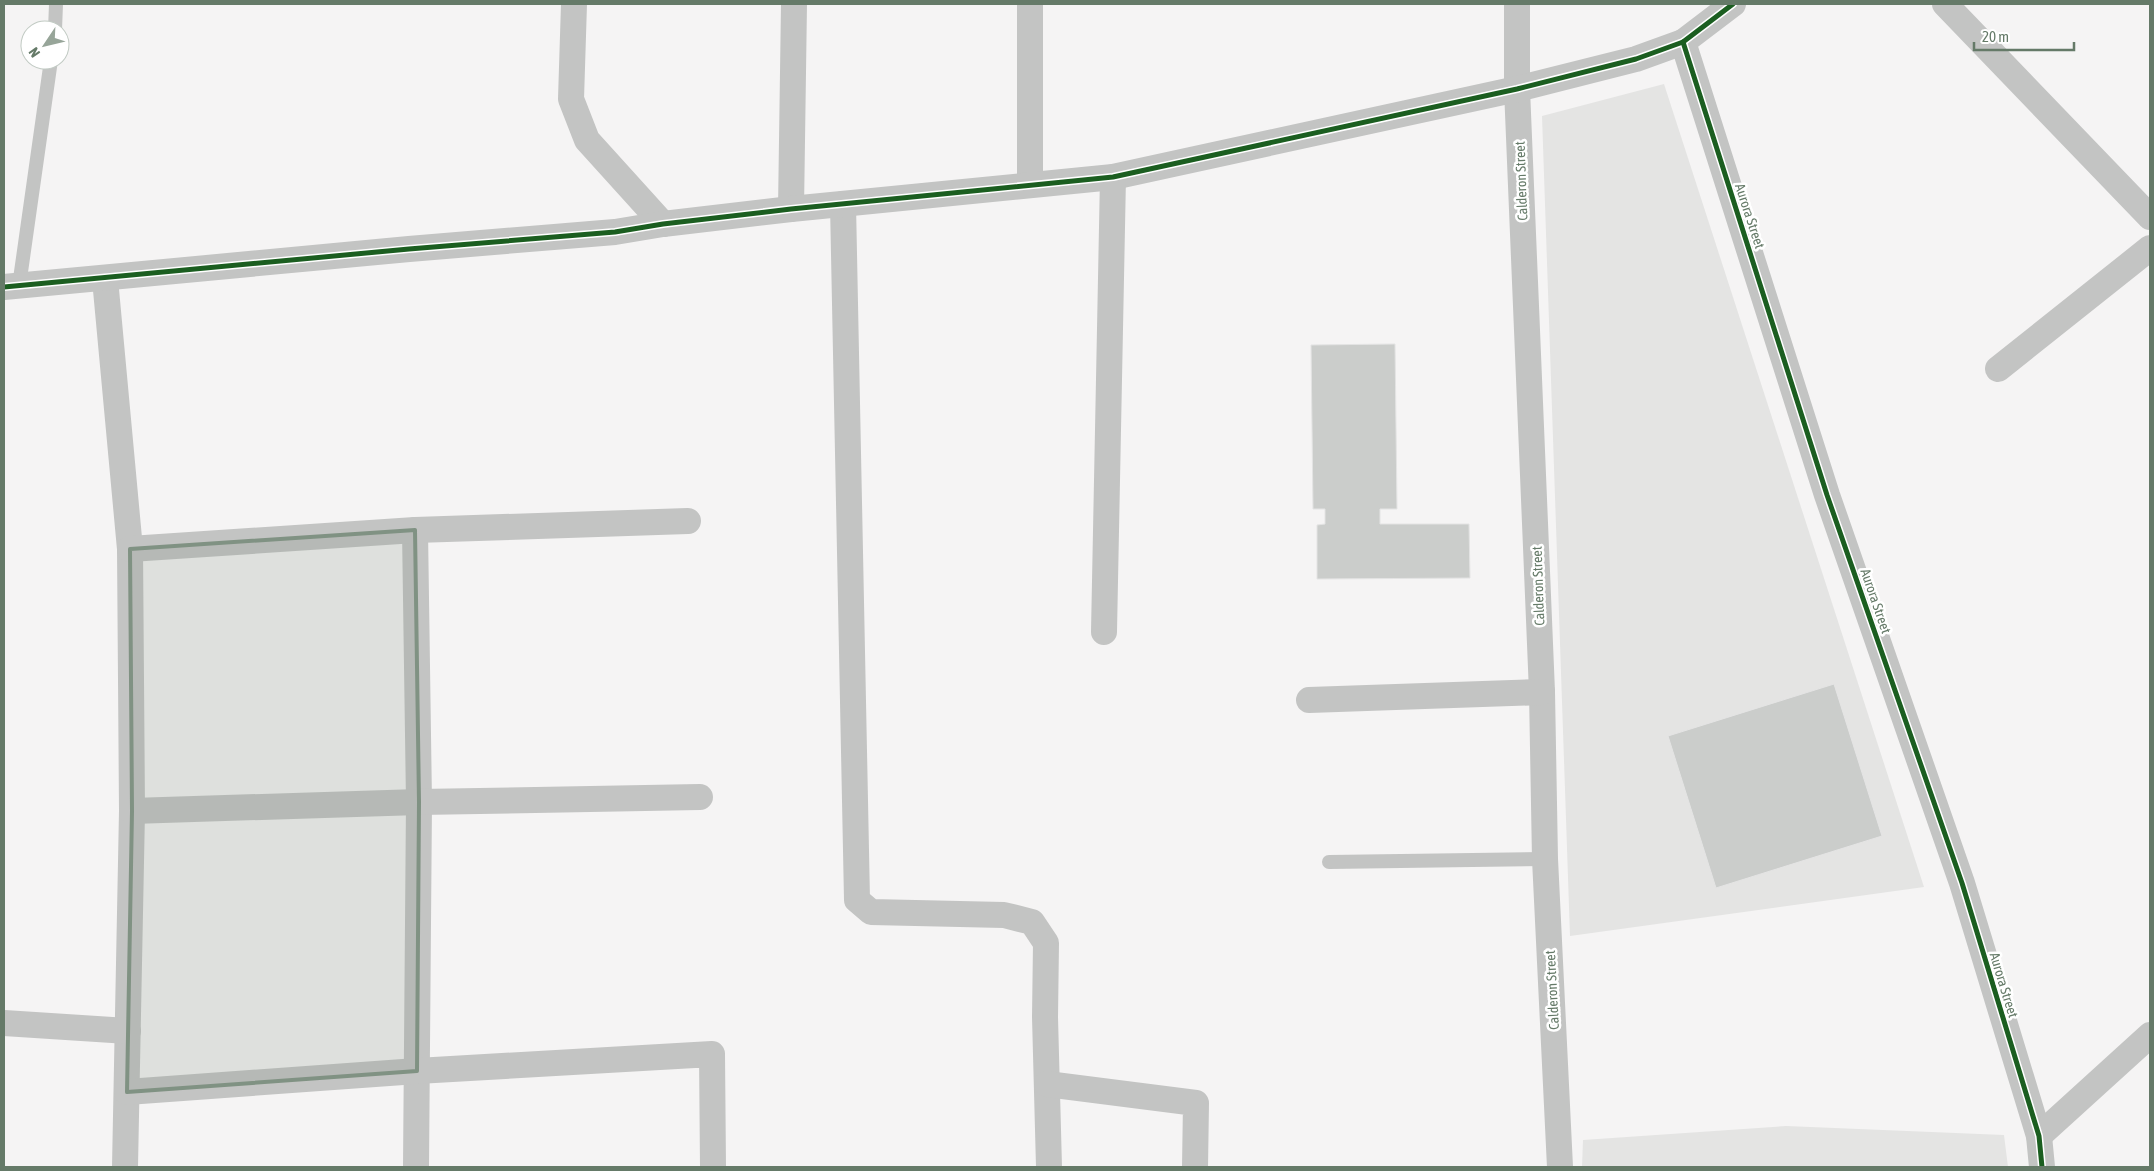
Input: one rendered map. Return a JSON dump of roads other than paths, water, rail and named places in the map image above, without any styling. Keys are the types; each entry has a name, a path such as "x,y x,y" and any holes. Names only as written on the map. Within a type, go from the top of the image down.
{"street":[{"path":"574,4 571,99 587,140 663,224"},
{"path":"791,209 794,4"},
{"path":"1030,4 1030,185"},
{"name":"Calderon Street","path":"1516,4 1517,89 1542,692 1545,859 1560,1167"},
{"path":"12,286 615,232 663,224 791,209 1113,177 1517,89 1636,59 1683,42 1733,4"},
{"path":"1945,4 2150,217"},
{"name":"Aurora Street","path":"1683,42 1827,495 1962,884 2039,1136 2042,1167"},
{"path":"1104,632 1113,177"},
{"path":"843,204 857,900 871,912 1004,915 1032,922 1046,942 1045,1017 1049,1167"},
{"path":"1998,369 2150,248"},
{"path":"105,279 130,549 132,811 125,1167"},
{"path":"130,549 415,530 688,520"},
{"path":"415,530 419,802 416,1167"},
{"path":"1309,700 1542,692"},
{"path":"132,811 419,802 700,797"},
{"path":"4,1023 128,1031"},
{"path":"2039,1136 2150,1035"},
{"path":"127,1092 417,1071 712,1054 712,1167"},
{"path":"1047,1084 1196,1103 1195,1167"}],"lane":[{"path":"55,20 56,4"},
{"path":"12,286 49,70"},
{"path":"1329,862 1545,859"}]}
